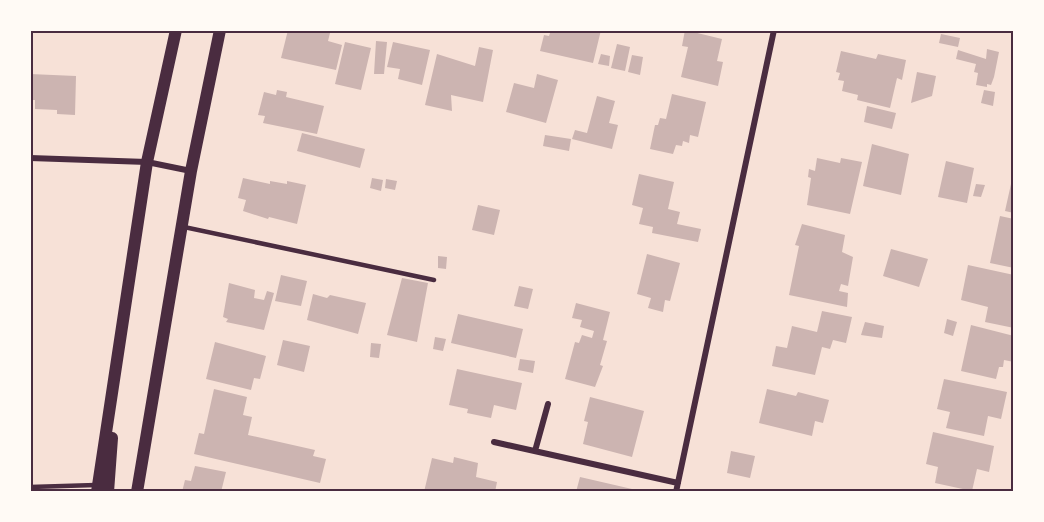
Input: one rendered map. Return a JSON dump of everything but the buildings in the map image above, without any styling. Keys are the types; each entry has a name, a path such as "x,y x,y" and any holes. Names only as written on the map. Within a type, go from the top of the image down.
{"main road":[{"path":"101,490 113,441 107,429 147,162 176,30"},
{"path":"137,492 190,171 220,30"}],"street":[{"path":"676,492 774,30"},
{"path":"30,158 147,162 190,171"},
{"path":"535,451 548,404"},
{"path":"494,442 678,483"}],"lane":[{"path":"181,227 434,279"},
{"path":"30,487 101,490"}]}
